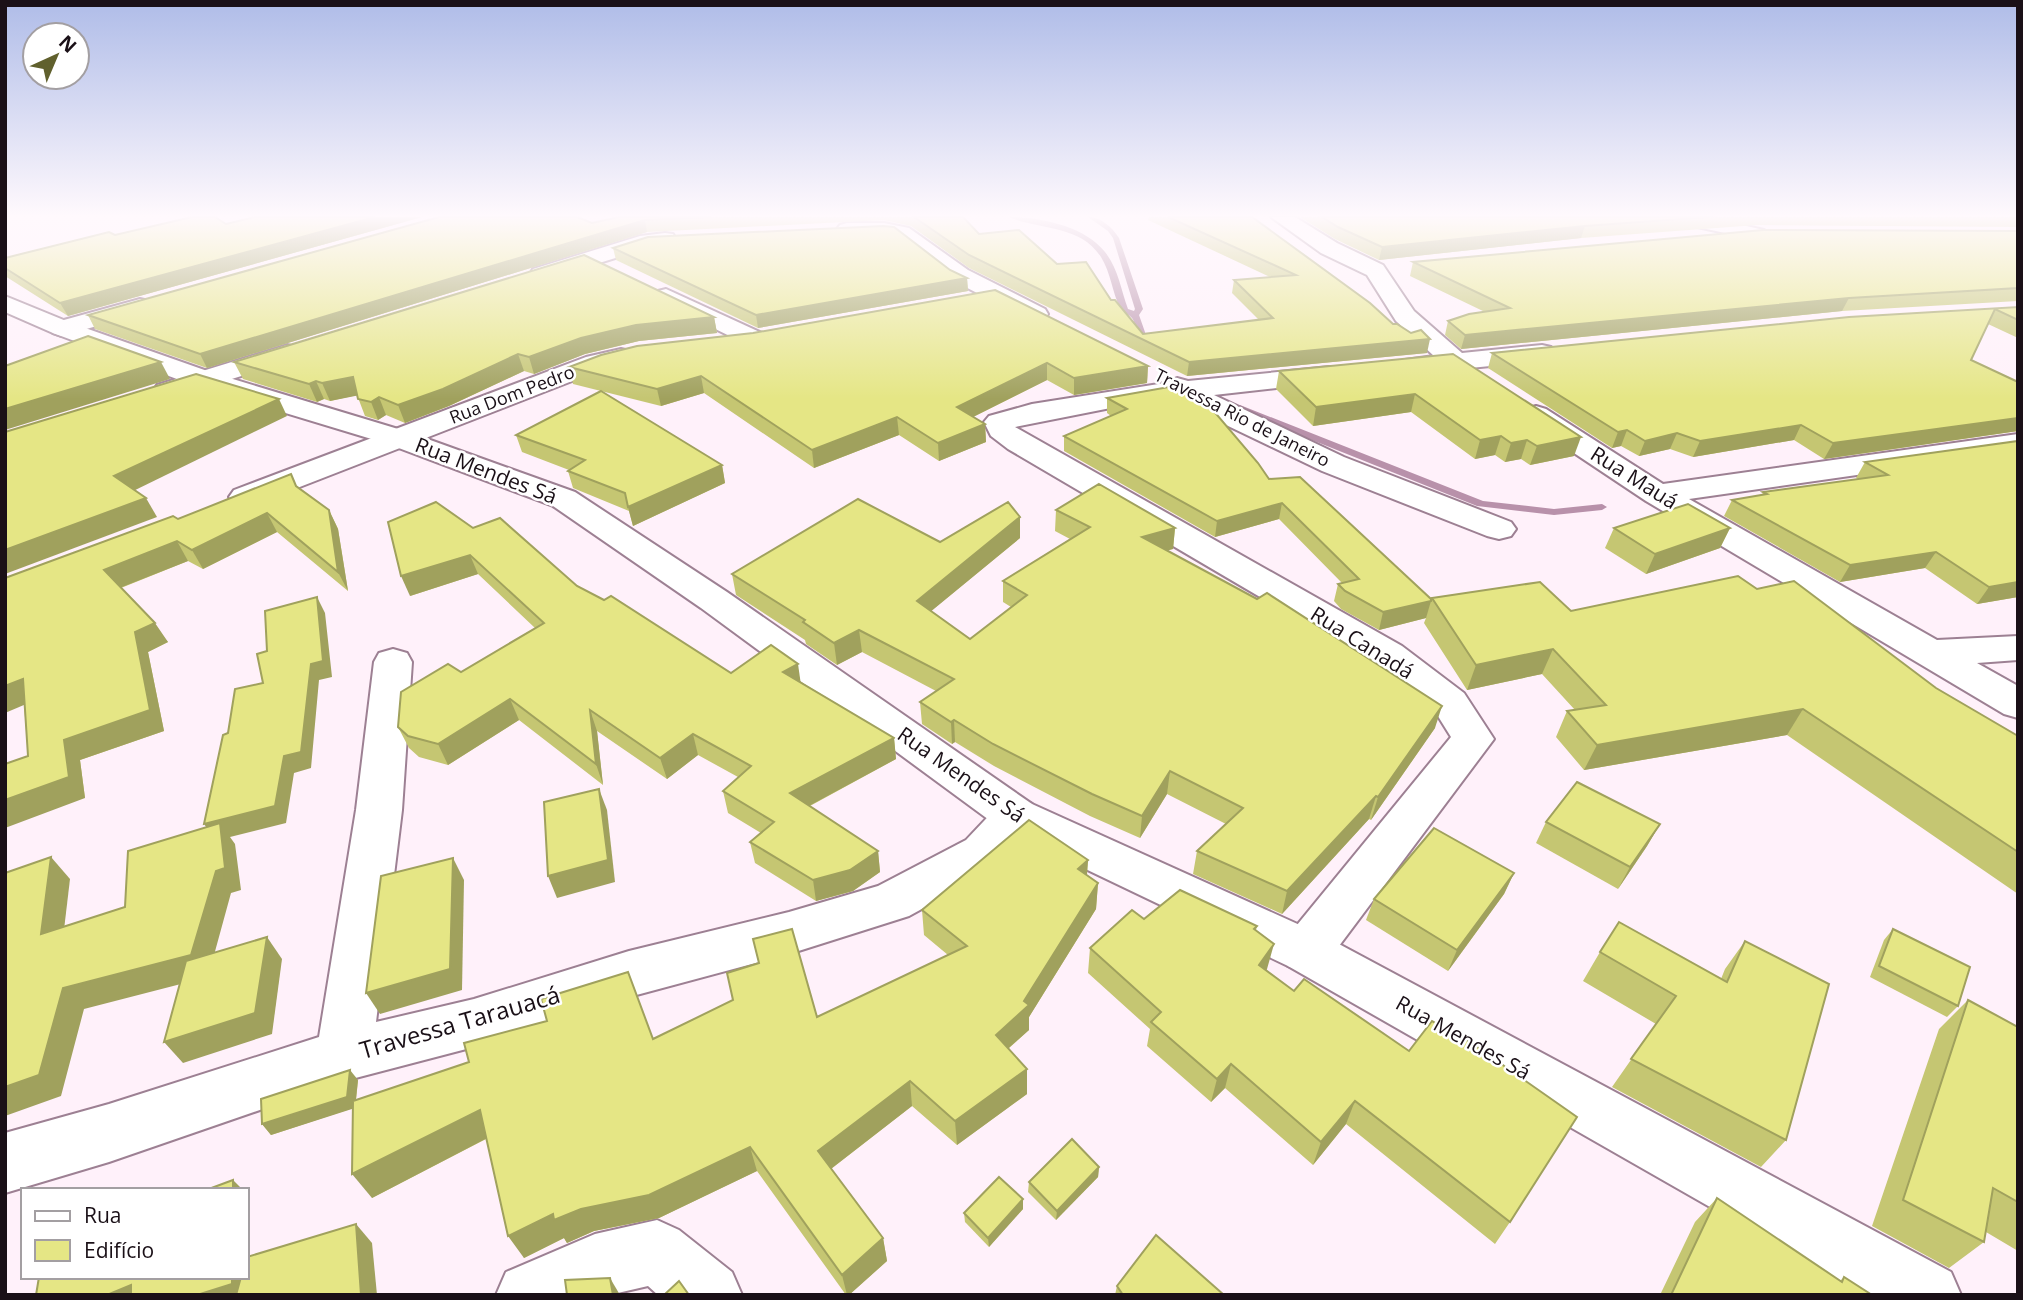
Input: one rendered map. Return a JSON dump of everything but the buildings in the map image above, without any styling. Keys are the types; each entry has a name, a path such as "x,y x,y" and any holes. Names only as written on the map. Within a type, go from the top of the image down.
{"street":[{"path":"525,279 529,278"},
{"path":"965,278 1060,326"},
{"path":"1391,278 1405,316 1456,362 1489,384"},
{"path":"648,287 768,336 704,344"},
{"path":"960,302 999,295"},
{"path":"62,328 167,299"},
{"name":"Rua Mendes Sá","path":"5,303 62,328 203,379 398,438 564,499 714,600 1016,816 1306,951 1928,1295"},
{"path":"150,396 308,346"},
{"path":"1388,369 1566,351"},
{"name":"Rua Dom Pedro","path":"220,507 595,363 640,352"},
{"name":"Travessa Rio de Janeiro","path":"1146,370 1236,419 1333,464 1499,529"},
{"path":"1183,388 1347,373"},
{"name":"Rua Canadá","path":"1183,388 1032,413 999,422 1001,430 1388,656 1450,703 1473,739 1306,951"},
{"name":"Rua Mauá","path":"1512,399 1657,494 2018,704"},
{"path":"1657,494 2018,443"},
{"path":"1929,653 2018,648"},
{"path":"344,1055 379,810 393,662"},
{"name":"Travessa Tarauacá","path":"5,1163 109,1133 344,1055 474,1023 618,978 789,933 892,902 983,853 1016,816"},
{"path":"529,1295 595,1266 657,1252 709,1295"}],"waterway":[{"path":"1114,278 1125,310 1135,315"},
{"path":"1129,278 1139,309 1135,315"},
{"path":"1135,315 1142,336 1151,343"},
{"path":"1240,408 1481,504 1554,512 1602,507"}]}
